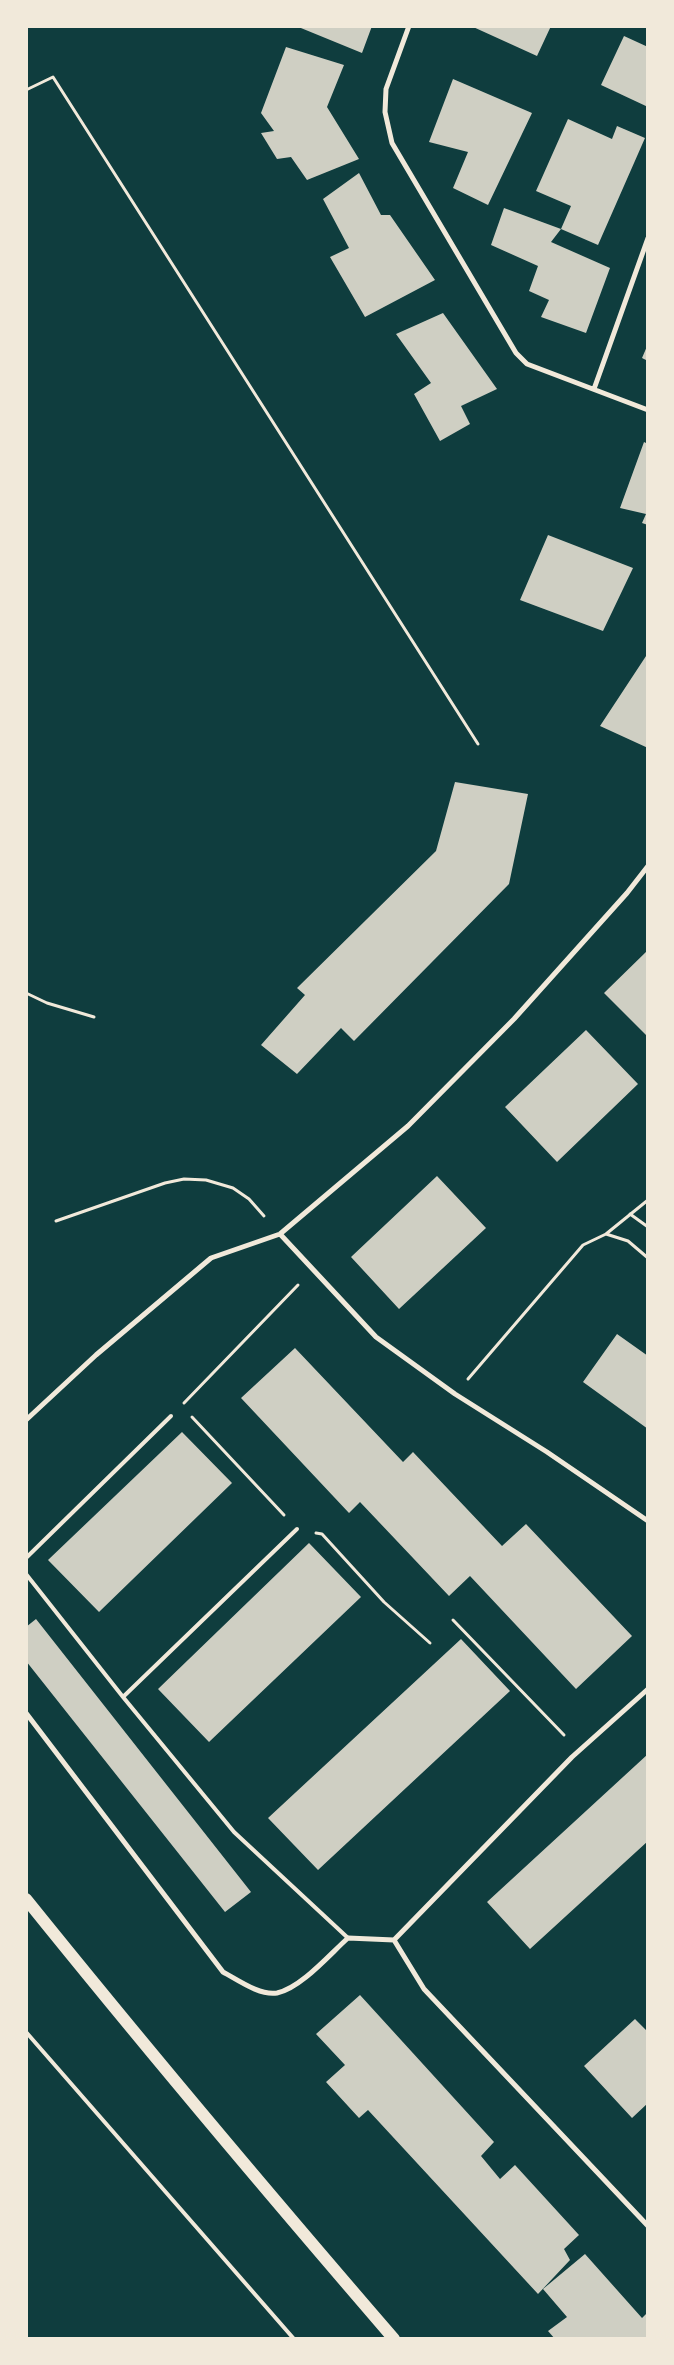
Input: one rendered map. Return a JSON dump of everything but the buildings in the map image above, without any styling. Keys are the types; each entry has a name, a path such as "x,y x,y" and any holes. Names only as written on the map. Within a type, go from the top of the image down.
{"main road":[{"path":"26,1899 141,2042 282,2210 394,2339"}],"street":[{"path":"409,26 386,89 384,112 392,143 516,353 527,364 648,410"},
{"path":"594,390 648,238"},
{"path":"26,1420 96,1355 212,1258 280,1234 414,1119 514,1019 627,893 648,866"},
{"path":"280,1234 376,1337 455,1394 547,1452 648,1521"},
{"path":"26,1713 223,1972 256,1989 276,1993 297,1984 348,1938 394,1940 579,1751 648,1689"},
{"path":"394,1940 424,1989 648,2226"}],"lane":[{"path":"26,1558 172,1416"},
{"path":"123,1697 297,1529"},
{"path":"26,1574 123,1697 234,1832 348,1938"},
{"path":"26,2032 294,2339"}],"path":[{"path":"26,90 53,77 478,744"},
{"path":"26,993 47,1003 94,1017"},
{"path":"56,1221 165,1183 184,1179 206,1180 233,1188 280,1234"},
{"path":"455,1394 583,1245 606,1234 648,1200"},
{"path":"630,1214 648,1227"},
{"path":"606,1234 628,1241 648,1258"},
{"path":"172,1416 313,1269"},
{"path":"454,1620 579,1751"}]}
